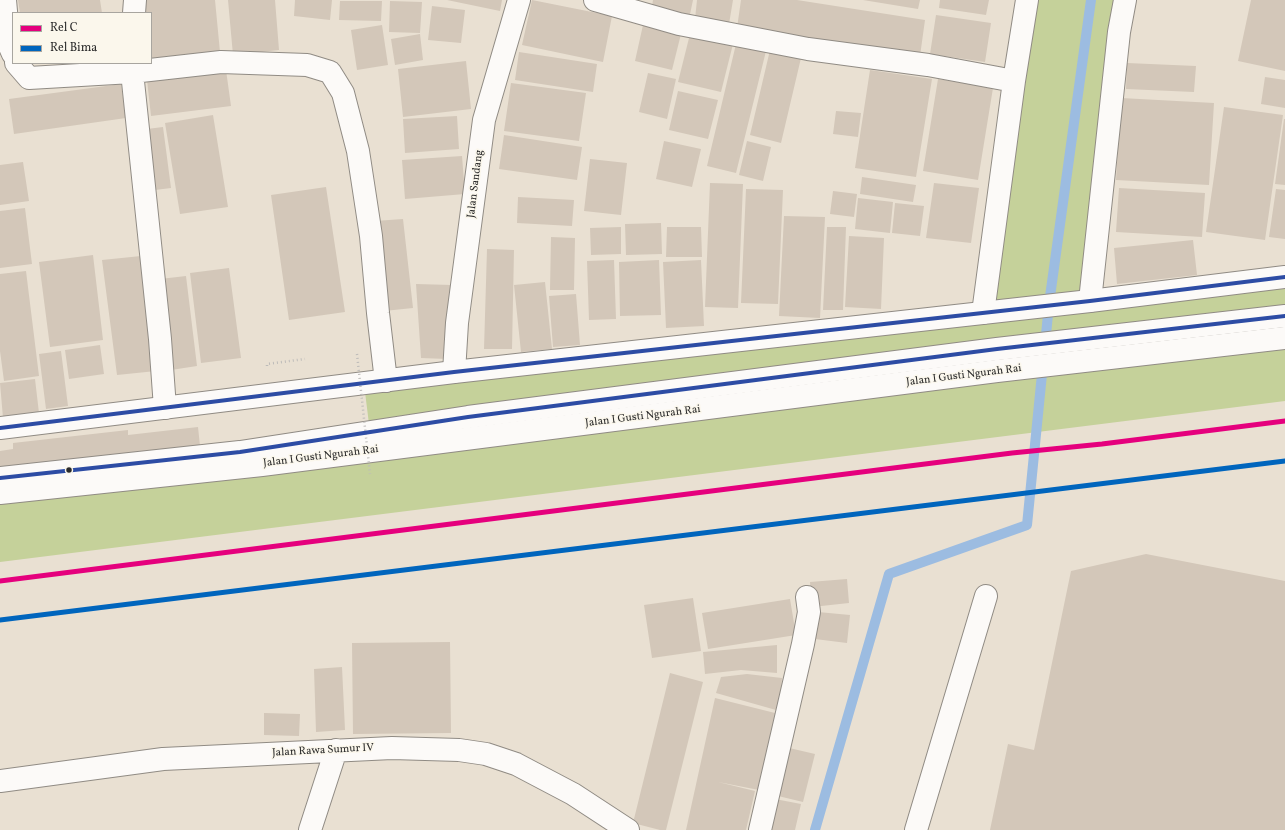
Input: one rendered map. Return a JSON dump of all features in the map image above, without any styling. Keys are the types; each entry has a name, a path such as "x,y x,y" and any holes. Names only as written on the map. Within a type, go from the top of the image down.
{"street":[{"path":"5,0 9,45 12,52"},
{"path":"134,12 135,0"},
{"name":"Jalan Sandang","path":"454,372 457,323 484,120 519,0"},
{"path":"595,0 679,24 808,49 928,65 1014,82"},
{"path":"983,313 1014,82 1028,0"},
{"path":"1080,302 1119,32 1125,0"},
{"path":"17,64 29,78 132,67 221,62 307,65 330,72 343,93 358,151 371,236 386,381"},
{"path":"132,67 160,339 165,408"},
{"path":"0,428 454,372 1013,310 1285,277"},
{"path":"0,478 240,452 468,417 997,348 1285,316"},
{"name":"Jalan I Gusti Ngurah Rai","path":"0,493 285,462 997,371 1285,338"},
{"path":"916,830 986,596"},
{"path":"760,830 803,644 809,612 807,597"},
{"name":"Jalan Rawa Sumur IV","path":"7,781 163,759 336,750 415,748 459,750 486,754 516,764 573,794 628,830"},
{"path":"310,830 336,750"}],"path":[{"path":"357,354 370,474"}],"green space":[{"path":"1029,0 1125,0 1090,301 1285,277 1285,316 370,432 364,384 983,313"},
{"path":"1285,338 1285,401 0,562 0,493"}],"building":[{"path":"18,0 100,0 102,12 20,12"},
{"path":"144,0 215,0 220,52 152,58 152,12 145,12"},
{"path":"228,0 275,0 279,50 233,55"},
{"path":"295,0 332,0 330,20 294,16"},
{"path":"447,0 502,0 500,11"},
{"path":"532,0 612,16 603,62 522,45"},
{"path":"653,0 693,0 689,19 651,12"},
{"path":"697,0 733,0 729,24 695,19"},
{"path":"741,0 797,0 925,20 920,56 737,28"},
{"path":"863,0 920,0 918,9"},
{"path":"940,0 989,0 986,15 939,8"},
{"path":"1251,0 1285,0 1285,71 1238,61"},
{"path":"340,1 382,1 381,21 339,20"},
{"path":"390,1 422,2 420,33 389,32"},
{"path":"432,6 465,10 461,43 428,40"},
{"path":"936,15 991,23 985,62 930,54"},
{"path":"382,25 388,65 357,70 351,30"},
{"path":"643,25 681,34 672,70 635,61"},
{"path":"691,30 734,40 721,92 678,82"},
{"path":"420,34 423,60 395,65 391,39"},
{"path":"736,44 766,51 736,173 707,166"},
{"path":"770,50 801,58 781,143 750,135"},
{"path":"519,52 597,64 593,92 515,80"},
{"path":"466,61 471,109 403,117 398,69"},
{"path":"1127,63 1196,66 1194,92 1126,89"},
{"path":"226,70 231,106 151,116 147,80"},
{"path":"870,70 932,79 916,177 855,168"},
{"path":"648,73 676,79 667,119 639,112"},
{"path":"1265,77 1285,80 1285,108 1261,104"},
{"path":"938,79 993,88 978,180 923,171"},
{"path":"511,83 586,93 579,141 504,131"},
{"path":"121,84 126,118 14,134 9,99"},
{"path":"678,91 718,100 708,139 669,130"},
{"path":"1121,98 1214,103 1209,185 1116,180"},
{"path":"1224,107 1283,115 1265,240 1206,232"},
{"path":"836,111 861,113 858,137 833,134"},
{"path":"213,115 228,207 180,214 165,123"},
{"path":"457,116 459,149 405,153 403,119"},
{"path":"1285,119 1285,185 1275,184"},
{"path":"163,127 171,188 155,190 147,129"},
{"path":"504,135 582,147 577,180 499,169"},
{"path":"664,141 701,149 692,187 656,179"},
{"path":"747,141 771,147 763,181 739,175"},
{"path":"462,156 465,194 405,199 402,160"},
{"path":"590,159 627,163 621,215 584,211"},
{"path":"23,162 29,201 0,205 0,165"},
{"path":"862,177 916,185 913,202 860,194"},
{"path":"710,183 743,184 738,308 705,307"},
{"path":"934,183 979,188 971,243 926,238"},
{"path":"326,187 345,312 289,320 271,195"},
{"path":"1119,188 1205,193 1202,237 1116,232"},
{"path":"746,189 783,190 778,304 741,303"},
{"path":"1276,189 1285,190 1285,239 1269,237"},
{"path":"833,191 857,194 854,217 830,214"},
{"path":"518,197 574,200 572,226 517,223"},
{"path":"858,198 893,202 890,233 855,229"},
{"path":"895,203 924,206 920,236 892,233"},
{"path":"25,208 32,264 0,268 0,211"},
{"path":"784,216 825,217 820,318 779,316"},
{"path":"403,219 413,308 384,311 375,221"},
{"path":"661,223 662,254 626,255 625,224"},
{"path":"621,227 621,254 591,255 590,228"},
{"path":"667,227 701,227 702,257 666,257"},
{"path":"827,227 846,227 843,310 823,310"},
{"path":"849,236 884,238 881,309 845,307"},
{"path":"551,237 575,238 574,290 550,290"},
{"path":"1193,240 1197,275 1117,284 1114,248"},
{"path":"487,249 514,250 512,349 484,349"},
{"path":"93,255 103,340 50,347 39,262"},
{"path":"141,256 156,371 117,375 102,260"},
{"path":"614,260 616,319 589,320 587,261"},
{"path":"659,260 661,315 620,316 619,262"},
{"path":"701,260 704,326 666,328 663,262"},
{"path":"229,268 241,358 201,363 190,273"},
{"path":"26,271 39,376 4,381 0,351 0,274"},
{"path":"186,276 197,366 171,370 160,279"},
{"path":"545,282 552,349 521,352 514,285"},
{"path":"416,284 452,285 447,359 421,358"},
{"path":"576,294 580,345 553,347 549,296"},
{"path":"100,345 104,374 69,379 65,350"},
{"path":"61,351 68,406 46,409 39,354"},
{"path":"35,379 39,413 3,418 0,383"},
{"path":"198,427 200,446 14,472 14,465 0,467 0,451 13,449 13,443 128,430 128,435"},
{"path":"1146,554 1285,581 1285,830 990,830 1008,744 1034,750 1071,571"},
{"path":"847,579 849,603 812,607 810,582"},
{"path":"693,598 701,651 652,658 644,605"},
{"path":"790,599 796,635 708,649 702,613"},
{"path":"818,612 850,615 847,643 815,639"},
{"path":"450,642 451,733 353,734 352,643"},
{"path":"777,645 777,673 741,670 705,674 703,652"},
{"path":"342,667 345,730 316,732 314,669"},
{"path":"670,673 703,682 666,830 660,830 633,823"},
{"path":"747,674 782,678 781,691 776,710 716,693 721,677"},
{"path":"715,698 775,713 759,790 718,782 755,791 746,830 686,830"},
{"path":"264,713 300,714 299,736 264,735"},
{"path":"785,747 815,754 803,802 774,795"},
{"path":"775,799 801,804 795,830 768,830"}],"waterway":[{"path":"1045,345 1049,304 1091,0"},
{"path":"815,830 889,574 1027,525 1043,364"}],"rail line":[{"name":"C","path":"0,581 1012,453 1102,444 1285,421"},
{"name":"Bima","path":"0,620 1285,461"}],"transit line":[{"path":"0,428 454,372 1090,301 1285,277"},
{"path":"0,478 240,452 468,417 997,349 1285,316"}]}
